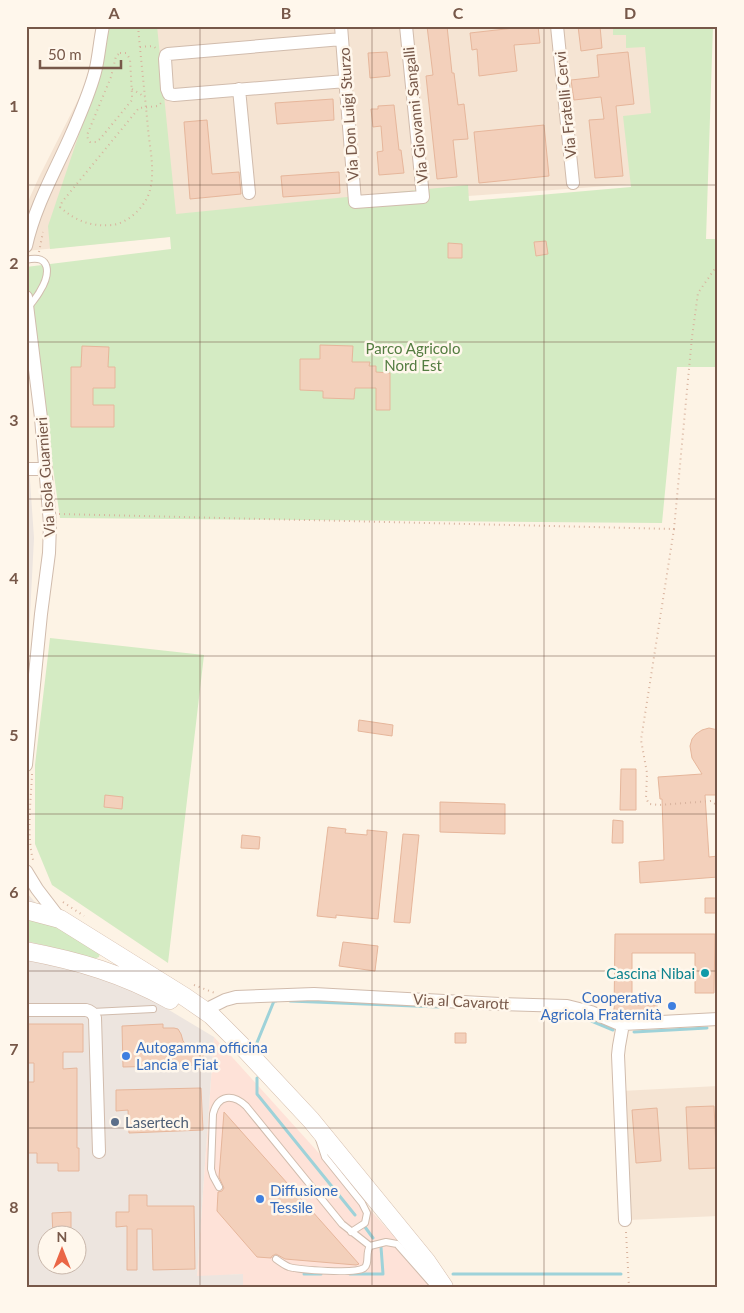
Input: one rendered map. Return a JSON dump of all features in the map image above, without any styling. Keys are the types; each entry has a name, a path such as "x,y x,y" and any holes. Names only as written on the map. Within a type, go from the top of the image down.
{"main road":[{"path":"26,910 60,919 205,1010 242,1046 311,1120 427,1262 444,1287"},
{"path":"26,951 101,970 142,985 198,1015 242,1046"},
{"path":"427,1262 436,1287"}],"street":[{"path":"26,246 33,220 74,130 92,80 97,63 103,26"},
{"name":"Via Giovanni Sangalli","path":"355,202 423,197 406,26"},
{"name":"Via Fratelli Cervi","path":"557,26 573,183"},
{"path":"341,32 170,53 166,55 165,59 167,89 169,94 174,95 346,81"},
{"name":"Via Don Luigi Sturzo","path":"341,32 355,202"},
{"path":"239,89 249,193"},
{"name":"Via Isola Guarnieri","path":"27,303 50,514 49,553 41,614 29,769"},
{"path":"26,469 46,469"},
{"path":"30,867 37,889 60,919"},
{"name":"Via al Cavarott","path":"205,1010 225,1000 246,996 314,994 567,1006 591,1012 623,1024 718,1019"},
{"path":"26,1010 86,1010 92,1012 95,1018 99,1152"},
{"path":"623,1024 618,1055 625,1220"}],"lane":[{"name":"Via Isola Guarnieri","path":"26,260 40,259 45,262 47,268 46,280 41,290 27,303"},
{"path":"92,1012 152,1009"},
{"path":"219,1187 211,1169 213,1114 219,1102 224,1099 234,1098 246,1106 344,1227 370,1246"},
{"path":"311,1120 325,1157 359,1198 365,1209 367,1217 365,1223 351,1232"},
{"path":"276,1258 284,1264 296,1268 336,1271 359,1270 366,1266 368,1261 367,1251 370,1246 386,1242 397,1244 436,1287"}],"path":[{"path":"138,26 146,107 152,165 150,192 144,204 126,220 117,224 106,226 93,225 68,215 60,207 62,202 139,108 146,107 158,106 169,94"},
{"path":"140,47 152,46 166,55"},
{"path":"120,52 126,53 130,59 132,89 132,100 100,139 94,142 88,141 87,136 111,77 116,56 120,52"},
{"path":"132,89 145,97"},
{"path":"44,227 39,254 44,255"},
{"path":"718,269 714,270 698,293 692,337 674,529 641,740 647,773 646,798 649,804 659,805 711,800 718,806"},
{"path":"50,514 674,529"},
{"path":"29,769 30,842 32,856 30,867"},
{"path":"56,898 88,919"},
{"path":"190,984 210,990 225,1000"},
{"path":"625,1220 629,1287"}],"shaded area":[{"path":"96,26 615,26 648,45 655,115 635,184 177,217 178,236 26,251 26,206 88,80"},
{"path":"26,422 34,538 26,693"},
{"path":"26,892 99,975 144,995 214,1037 197,1276 243,1274 243,1287 26,1287"},
{"path":"214,1037 429,1275 429,1287 243,1287 242,1274 197,1277"},
{"path":"718,1086 718,1216 629,1220 621,1091"}],"green space":[{"name":"Parco Agricolo Nord Est","path":"108,26 157,26 176,214 468,185 469,201 631,187 623,116 651,113 645,47 626,48 626,35 613,35 613,26 713,26 706,239 718,239 718,367 677,367 662,523 60,518 26,267 171,249 170,237 50,249 48,226 100,72"},
{"path":"50,638 204,655 168,963 52,885 35,844 35,765"},
{"path":"26,905 100,953 99,957 94,959 26,941"}],"building":[{"path":"427,26 447,26 452,73 454,73 458,105 464,104 468,139 453,140 457,177 437,179 426,76 433,75"},
{"path":"538,26 540,43 514,45 517,71 479,76 477,49 472,50 470,33"},
{"path":"578,26 600,26 602,48 581,51"},
{"path":"387,52 390,76 370,78 368,53"},
{"path":"628,52 634,104 616,106 623,176 595,178 589,120 604,119 601,97 574,100 571,80 599,77 597,55"},
{"path":"333,99 334,120 277,124 275,103"},
{"path":"394,105 399,150 401,150 404,173 379,175 377,152 383,151 381,126 373,127 371,109 378,109 378,106"},
{"path":"207,120 212,174 239,172 241,194 190,199 184,122"},
{"path":"544,125 549,176 479,183 474,132"},
{"path":"339,172 340,193 283,197 281,176"},
{"path":"546,241 548,254 536,256 534,242"},
{"path":"448,243 462,244 462,258 448,258"},
{"path":"320,345 353,346 352,362 370,362 369,366 376,366 376,372 390,373 390,410 376,410 376,388 355,388 354,399 323,398 323,391 300,390 300,359 320,359"},
{"path":"82,346 109,347 108,367 115,367 115,388 93,388 93,405 114,405 114,427 71,427 71,367 81,367"},
{"path":"359,720 393,725 392,736 358,731"},
{"path":"709,728 718,730 718,795 705,795 709,857 718,856 718,877 640,883 639,862 664,860 662,799 660,799 658,777 702,774 692,758 690,746 696,734"},
{"path":"621,769 636,769 636,810 620,810"},
{"path":"105,795 123,797 122,809 104,807"},
{"path":"440,802 505,804 505,834 440,832"},
{"path":"613,820 623,821 623,843 612,843"},
{"path":"328,827 346,829 345,833 367,835 367,830 387,832 378,919 336,915 336,918 317,916"},
{"path":"403,834 419,835 410,923 394,922"},
{"path":"242,835 260,837 259,849 241,848"},
{"path":"705,898 716,898 716,913 705,913"},
{"name":"Cascina Nibai","path":"615,934 715,934 714,993 695,993 695,953 632,953 632,1005 657,1005 657,1014 623,1016 614,1013"},
{"path":"343,942 378,946 375,971 339,966"},
{"path":"26,1024 83,1024 83,1052 63,1052 63,1069 77,1068 77,1148 79,1148 79,1171 58,1171 58,1163 37,1163 37,1153 26,1153 26,1082 34,1082 34,1063 26,1063"},
{"path":"163,1024 163,1028 178,1029 183,1041 187,1045 200,1050 203,1055 203,1065 123,1067 122,1026"},
{"path":"455,1033 466,1033 466,1043 455,1043"},
{"path":"201,1088 203,1130 129,1133 128,1110 116,1111 116,1090"},
{"path":"714,1106 717,1168 689,1169 686,1107"},
{"path":"657,1108 661,1161 636,1163 632,1110"},
{"name":"Diffusione Tessile","path":"224,1112 359,1264 285,1259 276,1254 271,1258 257,1257 217,1211 218,1192 224,1188 219,1177"},
{"path":"129,1195 147,1195 147,1206 194,1206 195,1269 153,1270 152,1229 137,1229 137,1270 127,1270 127,1226 116,1227 116,1212 129,1212"},
{"path":"71,1212 71,1226 53,1226 52,1213"}],"waterway":[{"path":"256,1045 274,1001 276,1001"},
{"path":"290,1001 439,1007"},
{"path":"577,1015 613,1030"},
{"path":"634,1032 707,1028"},
{"path":"257,1078 257,1094 355,1215"},
{"path":"365,1227 373,1238"},
{"path":"350,1274 383,1274 381,1247"},
{"path":"304,1274 321,1274"},
{"path":"453,1274 621,1274"}],"place":[{"name":"Cascina Nibai","path":"705,973"},
{"name":"Cooperativa Agricola Fraternità","path":"672,1006"},
{"name":"Autogamma officina Lancia e Fiat","path":"126,1056"},
{"name":"Lasertech","path":"115,1122"},
{"name":"Diffusione Tessile","path":"260,1199"}]}
